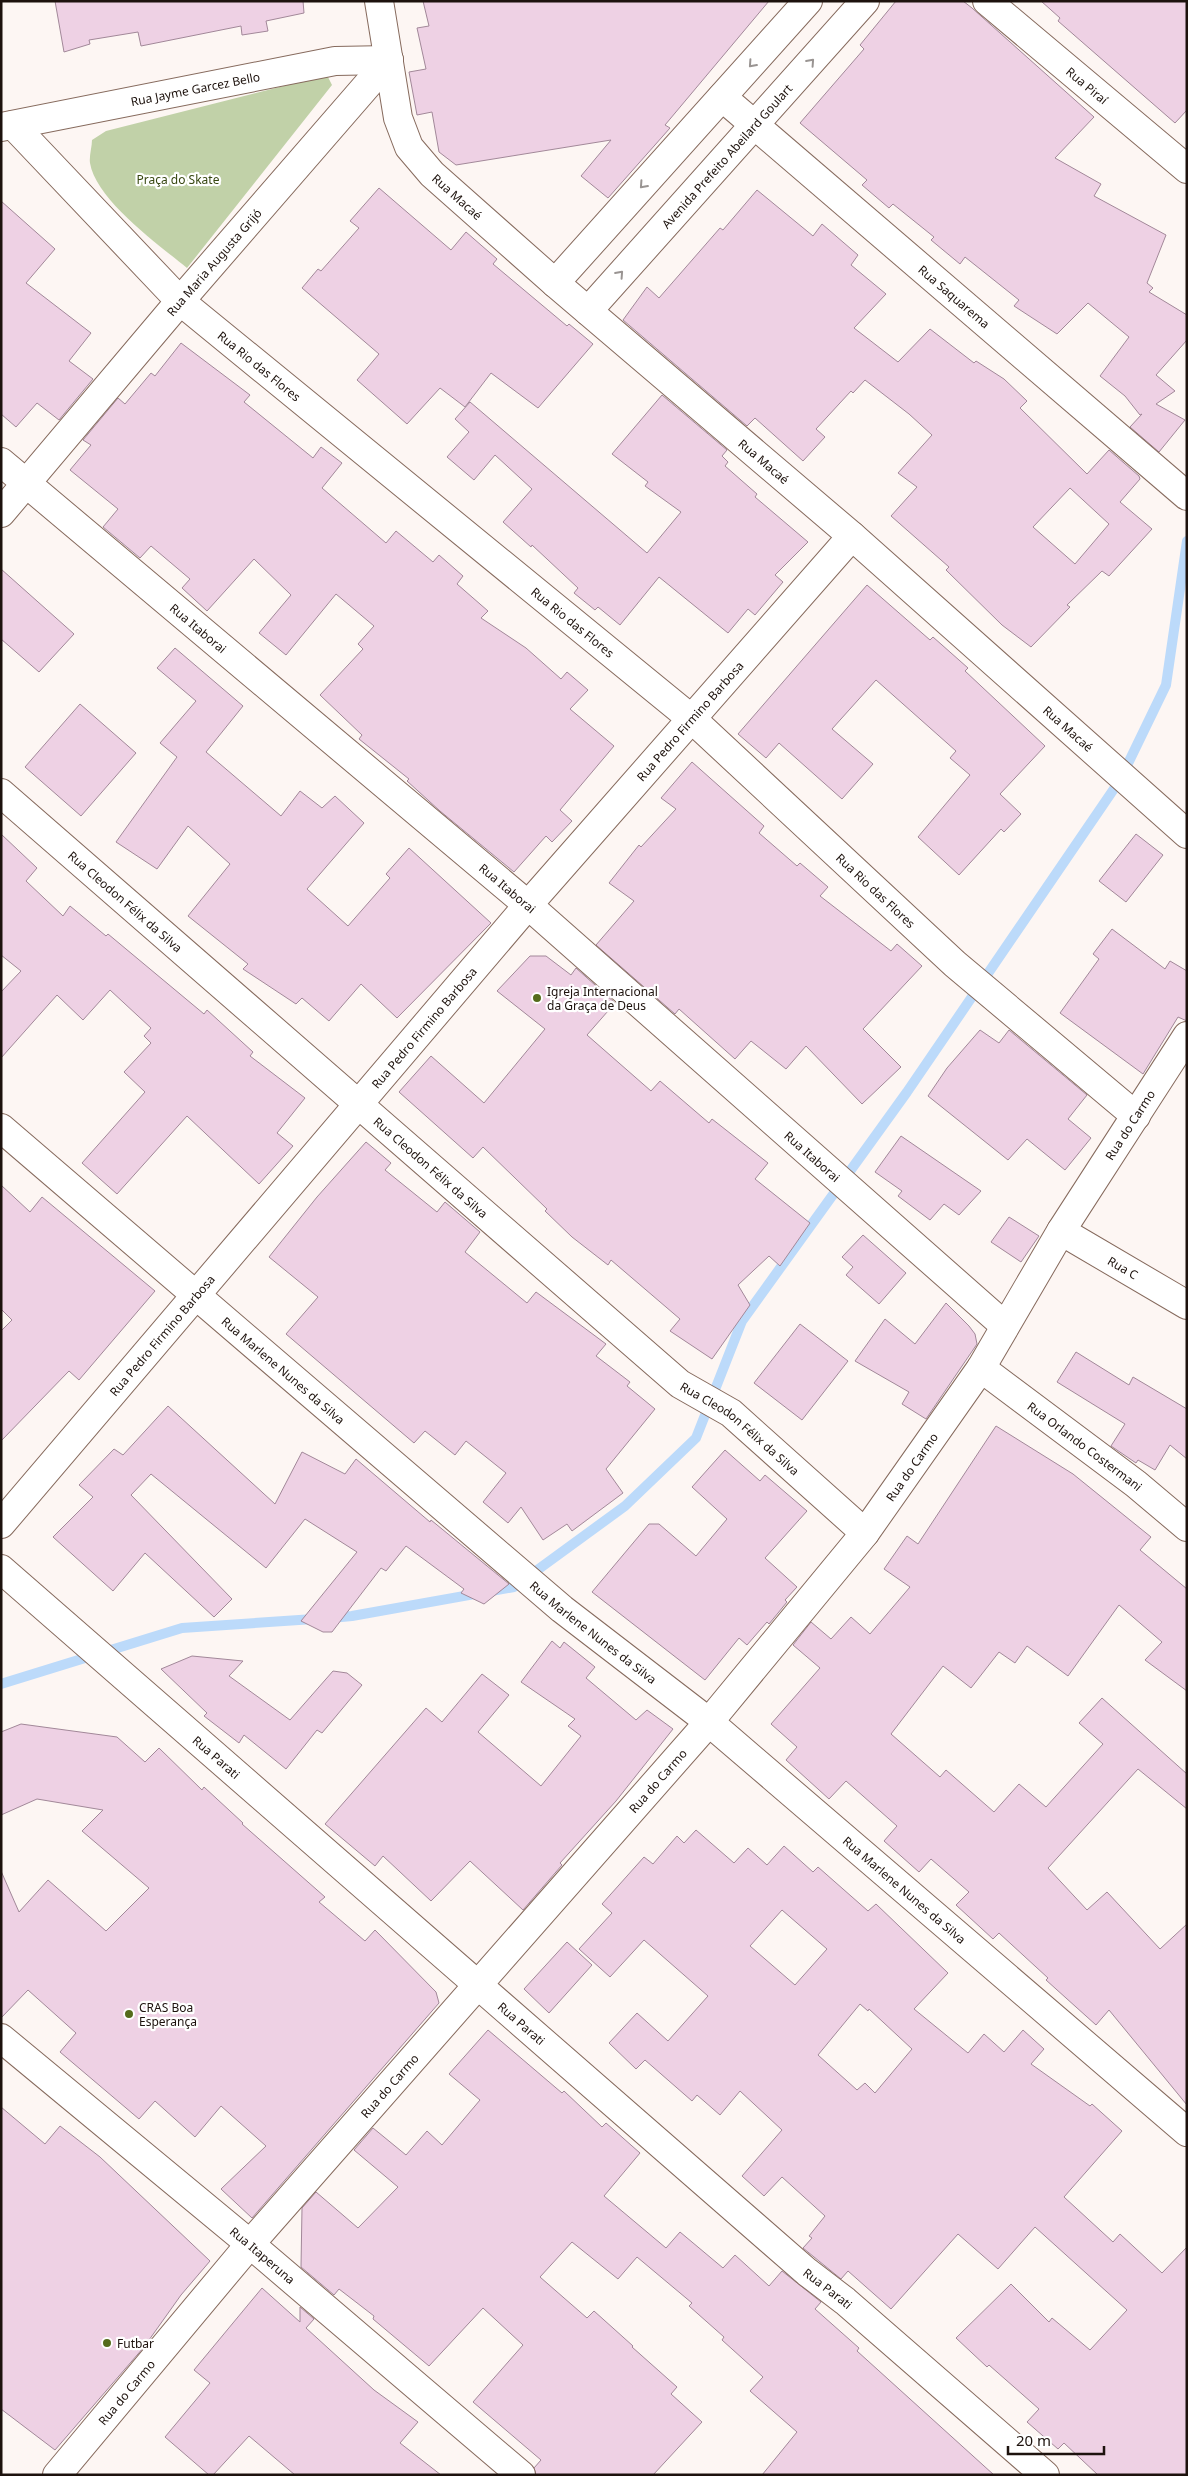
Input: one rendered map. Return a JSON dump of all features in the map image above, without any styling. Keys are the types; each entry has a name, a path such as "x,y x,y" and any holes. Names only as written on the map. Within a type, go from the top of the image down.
{"street":[{"path":"379,1 389,60"},
{"path":"555,283 808,1"},
{"name":"Avenida Prefeito Abeilard Goulart","path":"588,311 865,1"},
{"name":"Rua Piraí","path":"987,1 1186,169"},
{"name":"Rua Jayme Garcez Bello","path":"7,126 335,61 389,60"},
{"name":"Rua Macaé","path":"389,60 398,118 409,147 432,174 555,283 852,536 1187,834"},
{"name":"Rua Maria Augusta Grijó","path":"1,513 180,301 389,60"},
{"name":"Rua Saquarema","path":"722,97 1187,496"},
{"name":"Rua Rio das Flores","path":"7,126 180,301 693,720 955,964 1011,1013 1136,1116"},
{"name":"Rua Itaborai","path":"1,462 528,905 1005,1326"},
{"name":"Rua Pedro Firmino Barbosa","path":"1,1524 199,1295 528,905 693,720 852,536"},
{"name":"Rua Cleodon Félix da Silva","path":"1,793 680,1384 731,1412 865,1533"},
{"name":"Rua do Carmo","path":"57,2475 250,2244 709,1722 865,1533 981,1368 1061,1231 1187,1036"},
{"name":"Rua Marlene Nunes da Silva","path":"1,1128 199,1295 562,1609 709,1722 1187,2132"},
{"name":"Rua C","path":"1061,1231 1187,1305"},
{"name":"Rua Orlando Costermani","path":"981,1368 1136,1484 1187,1527"},
{"name":"Rua Parati","path":"1,1569 476,1985 1045,2475"},
{"name":"Rua Itaperuna","path":"1,2038 250,2244 520,2475"}],"green space":[{"name":"Praça do Skate","path":"327,75 332,85 187,268 130,221 104,192 95,177 90,163 92,140 106,131"}],"building":[{"path":"55,1 303,1 304,13 266,21 268,31 242,35 241,26 141,46 138,32 89,40 90,44 64,52"},
{"path":"423,1 769,1 665,125 670,128 608,198 581,176 611,140 456,165 439,152 432,112 417,115 409,72 426,69 417,28 429,26"},
{"path":"896,1 963,1 972,8 1094,117 1055,158 1101,184 1094,196 1166,235 1147,283 1153,288 1149,292 1187,315 1187,340 1156,375 1175,391 1156,404 1185,420 1159,452 1130,427 1142,414 1140,415 1125,396 1100,376 1129,337 1088,303 1057,334 1014,306 1019,300 965,257 960,264 931,240 934,237 893,204 889,208 862,185 867,180 800,123 864,49 860,45"},
{"path":"1041,1 1187,1 1187,110 1175,123 1058,21 1060,18"},
{"path":"379,188 451,250 466,232 497,259 493,264 567,326 569,324 593,344 538,408 491,373 465,407 440,388 407,424 357,380 379,354 302,288 318,269 321,271 359,228 350,221"},
{"path":"757,190 813,236 822,224 858,255 851,265 886,294 854,328 898,362 930,329 974,363 976,361 1004,379 1027,401 1020,408 1087,474 1109,450 1139,476 1140,479 1120,502 1152,529 1109,576 1102,571 1067,605 1070,607 1031,647 1002,625 946,570 949,567 891,516 917,487 898,473 932,435 909,414 865,380 853,393 851,391 816,429 825,437 803,461 755,418 747,426 623,320 647,287 659,298 720,228 723,230","holes":["1070,488 1109,524 1075,564 1033,527"]},
{"path":"1,201 55,249 26,283 91,333 69,361 93,379 59,420 37,403 16,427 1,414"},
{"path":"181,343 250,395 244,402 313,458 321,447 342,463 322,488 386,543 396,531 433,562 439,555 463,576 457,584 488,611 481,618 526,648 561,679 567,672 588,690 570,709 614,746 560,810 572,821 552,842 546,836 514,872 440,811 407,781 409,779 359,739 362,735 320,695 363,649 358,644 374,626 336,594 286,655 259,633 291,595 254,559 207,611 182,588 190,579 151,546 140,558 103,527 118,509 70,470 91,445 83,440 118,398 125,404 151,373 155,376"},
{"path":"662,395 727,450 722,456 728,462 725,466 757,494 755,497 808,542 775,575 783,582 755,615 748,609 728,633 659,577 620,625 598,607 595,610 574,593 578,588 532,545 531,547 503,522 532,489 495,455 474,480 447,457 469,432 455,419 470,402 647,553 681,512 645,486 648,482 612,454"},
{"path":"1,569 74,634 39,672 1,639"},
{"path":"867,585 930,640 933,637 968,668 965,671 1045,746 1000,794 1021,814 1004,832 1001,829 959,875 918,837 970,775 950,758 956,751 876,680 832,729 873,764 842,799 779,743 766,758 738,734"},
{"path":"175,648 243,706 206,752 281,816 300,791 322,808 335,796 364,823 307,889 348,926 390,878 386,874 409,848 491,923 397,1018 361,984 329,1021 302,998 296,1004 243,969 248,964 188,916 230,864 188,826 157,869 116,842 177,757 160,743 196,701 157,668"},
{"path":"80,704 136,753 81,816 25,767"},
{"path":"692,762 764,826 759,833 797,866 800,863 828,887 820,896 891,951 897,944 922,966 863,1029 901,1067 862,1104 806,1046 786,1069 751,1041 735,1059 679,1009 675,1014 596,945 634,901 609,883 639,845 641,847 676,809 661,798"},
{"path":"1,834 37,868 26,881 63,916 70,906 106,936 108,934 204,1014 207,1010 253,1052 250,1056 305,1098 277,1133 293,1146 259,1184 187,1116 117,1194 82,1163 145,1092 124,1072 151,1043 144,1036 151,1028 110,990 83,1020 57,995 1,1058 1,992 21,971 1,955"},
{"path":"1136,834 1163,855 1126,902 1099,881"},
{"path":"1112,929 1165,969 1170,961 1187,971 1187,1021 1178,1017 1143,1074 1060,1013 1099,959 1093,954"},
{"path":"530,956 546,956 571,975 576,968 615,1003 587,1035 651,1091 660,1081 709,1123 712,1119 768,1163 755,1179 810,1223 780,1266 769,1256 738,1285 750,1305 712,1359 670,1331 680,1319 611,1260 608,1265 572,1237 545,1211 547,1209 483,1147 473,1158 399,1092 431,1056 484,1103 545,1029 497,991"},
{"path":"980,1030 999,1043 1009,1030 1087,1095 1068,1119 1091,1138 1065,1170 1027,1139 1008,1160 928,1096 947,1068"},
{"path":"901,1136 981,1191 959,1215 944,1204 930,1220 898,1196 902,1191 875,1172"},
{"path":"366,1142 391,1163 385,1170 437,1212 445,1202 480,1232 465,1252 527,1303 536,1292 606,1344 596,1356 630,1382 627,1386 655,1409 606,1469 623,1493 572,1531 567,1524 543,1540 521,1507 508,1523 483,1502 506,1473 466,1441 455,1455 425,1431 414,1443 286,1334 318,1297 269,1257 317,1197"},
{"path":"1,1185 30,1212 42,1197 155,1291 79,1380 69,1371 1,1441 1,1331 12,1320 1,1309"},
{"path":"1009,1217 1039,1236 1021,1262 991,1242"},
{"path":"863,1235 906,1273 879,1304 846,1275 853,1267 842,1257"},
{"path":"946,1303 969,1326 975,1334 977,1344 926,1419 902,1404 909,1392 855,1361 885,1319 915,1344"},
{"path":"800,1324 848,1361 802,1420 754,1383"},
{"path":"1076,1352 1129,1385 1133,1377 1187,1409 1187,1459 1170,1445 1155,1470 1138,1460 1136,1463 1111,1446 1125,1424 1057,1382"},
{"path":"168,1406 275,1504 302,1452 345,1474 356,1459 430,1522 431,1520 509,1584 484,1604 461,1593 464,1589 406,1546 386,1571 381,1568 332,1632 323,1632 301,1621 357,1552 305,1519 266,1568 151,1474 131,1495 232,1599 214,1617 145,1553 113,1591 53,1537 93,1497 79,1485 114,1449 123,1455"},
{"path":"996,1426 1073,1474 1151,1537 1140,1550 1187,1589 1187,1691 1145,1660 1162,1642 1119,1605 1068,1676 1027,1646 1015,1663 999,1652 971,1688 943,1666 891,1734 940,1777 946,1770 994,1812 1019,1784 1046,1807 1103,1744 1079,1723 1102,1698 1187,1774 1187,1809 1138,1769 1048,1868 1087,1910 1107,1892 1160,1949 1187,1924 1187,2105 1109,2010 1096,2025 1046,1980 1048,1978 999,1933 993,1939 956,1905 969,1892 931,1859 919,1872 884,1841 897,1826 846,1781 829,1799 786,1760 797,1747 771,1724 820,1668 793,1645 811,1622 831,1639 851,1617 870,1634 910,1587 884,1569 907,1536 918,1544"},
{"path":"725,1450 760,1481 765,1475 807,1511 765,1558 797,1587 785,1600 787,1602 769,1624 767,1622 747,1645 739,1638 705,1680 592,1592 649,1524 659,1524 696,1556 727,1519 692,1487"},
{"path":"552,1641 560,1648 564,1642 595,1667 586,1678 636,1720 647,1710 673,1729 616,1801 560,1863 562,1865 523,1910 470,1861 431,1901 383,1856 375,1866 325,1824 426,1708 442,1722 482,1674 509,1695 478,1732 541,1786 581,1736 568,1726 575,1719 521,1682"},
{"path":"192,1656 243,1661 229,1676 290,1720 333,1671 347,1673 362,1685 322,1733 317,1730 286,1769 244,1735 239,1743 204,1716 207,1713 161,1669"},
{"path":"21,1724 117,1737 145,1762 159,1748 202,1790 204,1787 242,1824 325,1897 319,1902 365,1941 375,1930 436,1992 439,2003 252,2218 221,2189 266,2146 221,2106 195,2137 155,2101 139,2119 60,2052 76,2033 28,1990 1,2018 1,1871 19,1912 48,1880 106,1931 149,1888 82,1831 103,1810 37,1799 1,1815 1,1732"},
{"path":"696,1830 734,1863 748,1848 767,1865 784,1846 813,1872 818,1867 868,1911 876,1904 948,1973 914,2009 968,2053 984,2034 1004,2052 1023,2030 1044,2049 1031,2064 1090,2106 1092,2104 1122,2131 1064,2197 1113,2242 1120,2234 1162,2273 1187,2247 1187,2475 1098,2475 1064,2443 1058,2449 1027,2422 1039,2409 989,2365 987,2367 956,2338 1011,2284 1049,2322 1052,2318 1090,2350 1127,2310 1035,2227 998,2269 958,2234 891,2309 848,2271 841,2279 803,2248 812,2238 809,2236 825,2216 782,2177 764,2196 742,2176 782,2130 740,2091 720,2115 697,2095 692,2101 645,2060 636,2069 609,2043 637,2013 668,2041 708,1996 644,1940 610,1977 579,1949 612,1913 602,1904 644,1857 653,1864 677,1836 684,1843","holes":["782,1910 827,1949 795,1985 750,1946","860,2004 868,2011 869,2009 912,2049 875,2093 865,2083 857,2090 818,2055"]},
{"path":"567,1942 592,1965 549,2013 524,1989"},
{"path":"488,2030 562,2093 564,2091 602,2127 606,2123 640,2153 604,2196 666,2248 680,2232 723,2268 735,2255 769,2286 782,2271 821,2302 815,2309 859,2348 857,2351 994,2475 762,2475 797,2432 750,2391 763,2377 722,2340 724,2337 689,2306 692,2303 637,2257 618,2279 572,2242 540,2277 587,2318 594,2311 677,2387 671,2394 702,2422 653,2475 536,2475 534,2468 541,2460 473,2402 523,2345 483,2308 429,2366 373,2319 374,2316 339,2289 334,2295 301,2267 302,2208 316,2192 358,2228 398,2187 354,2150 373,2128 406,2155 427,2131 442,2145 480,2100 449,2074"},
{"path":"1,2107 45,2144 60,2126 100,2157 210,2261 181,2295 144,2347 55,2450 1,2409"},
{"path":"262,2288 300,2322 300,2307 314,2319 306,2328 374,2390 418,2422 400,2443 441,2475 295,2475 249,2436 213,2475 209,2475 165,2437 210,2383 194,2370"}],"waterway":[{"path":"331,1618 352,1616 514,1587 625,1506 696,1438 742,1321 907,1092 1120,780 1166,685 1187,541"},
{"path":"1,1684 182,1628 314,1619"}],"place":[{"name":"Igreja Internacional da Graça de Deus","path":"537,998"},
{"name":"CRAS Boa Esperança","path":"129,2014"},
{"name":"Futbar","path":"107,2343"}]}
